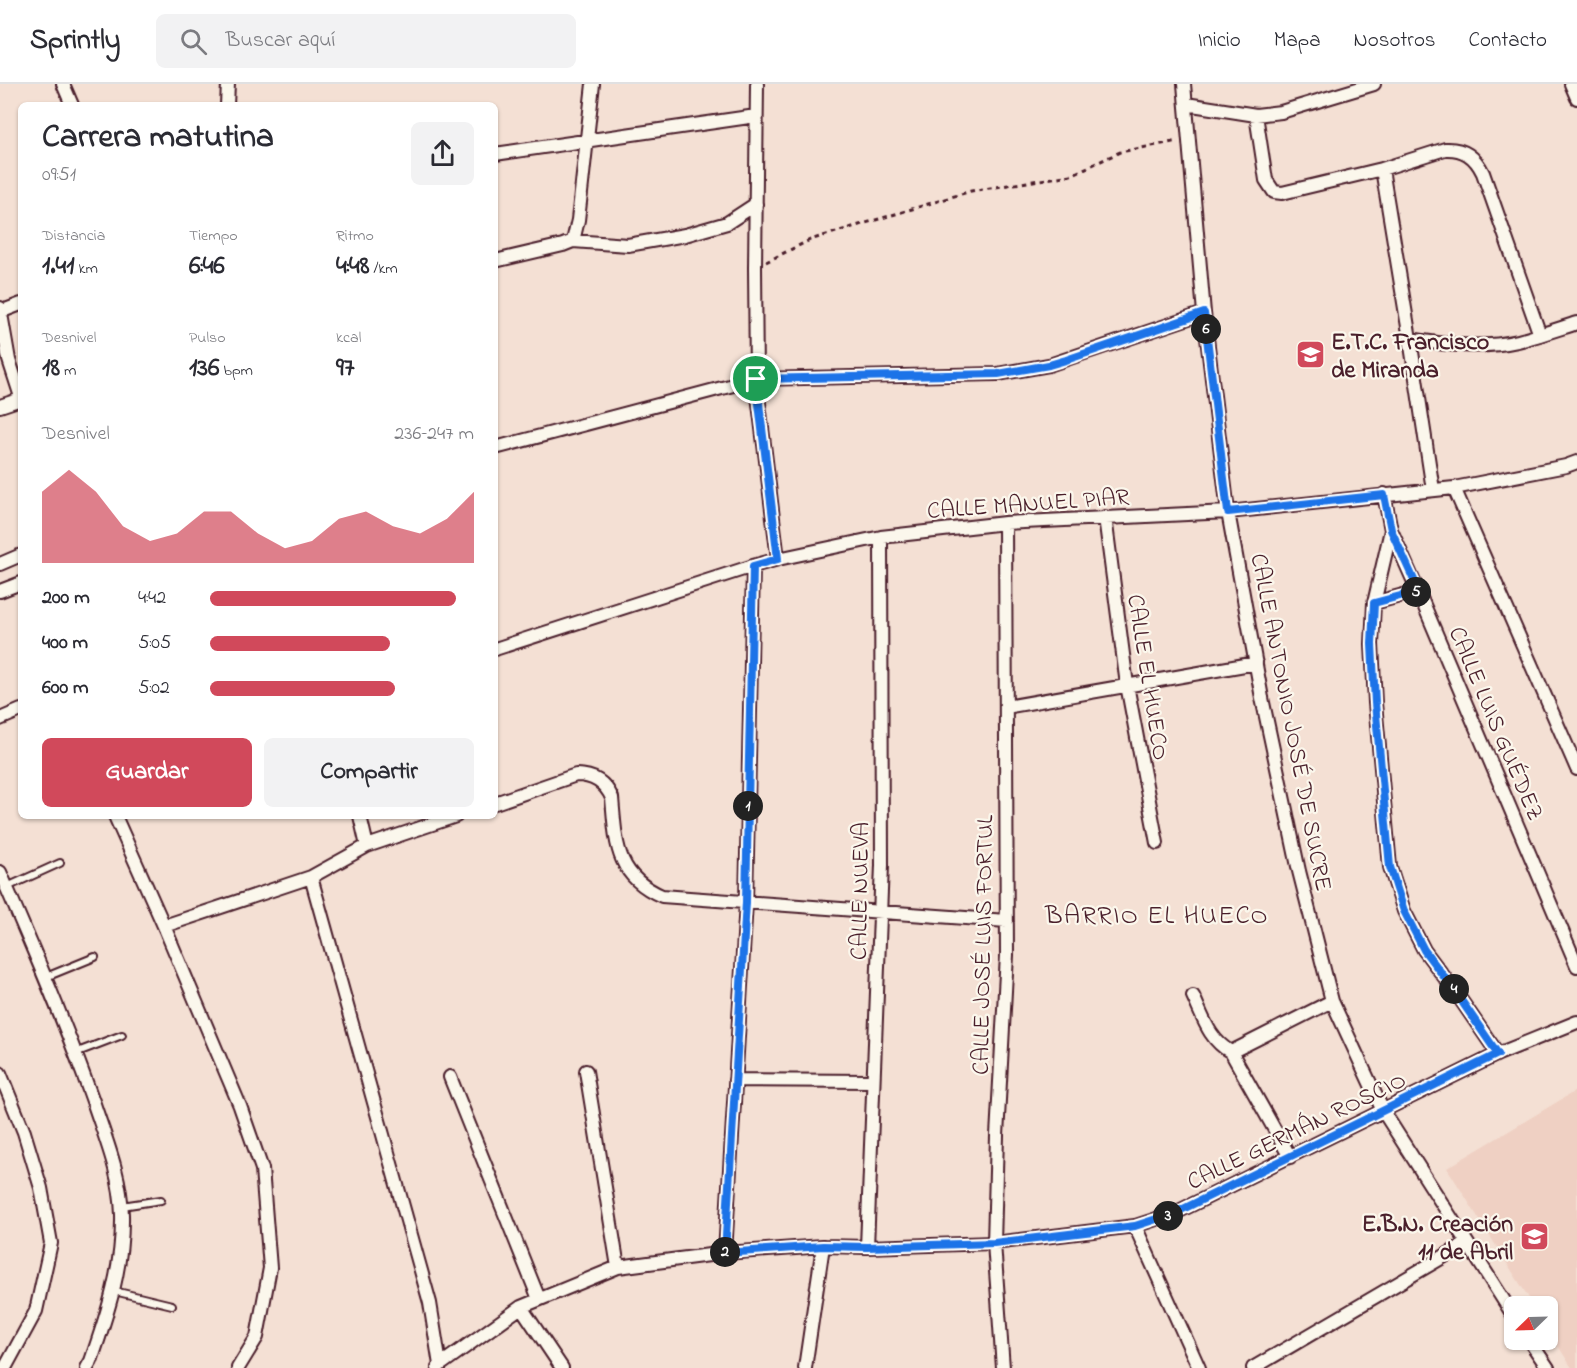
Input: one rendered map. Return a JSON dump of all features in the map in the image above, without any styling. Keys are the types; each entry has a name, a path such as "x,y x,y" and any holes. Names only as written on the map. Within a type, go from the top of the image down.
{"street":[{"path":"63,84 71,102"},
{"path":"227,102 228,84"},
{"path":"573,242 578,220 593,84"},
{"path":"757,84 756,379 778,559"},
{"name":"CALLE ANTONIO JOSÉ DE SUCRE","path":"1184,84 1204,313 1228,512 1262,698 1299,871 1332,1001 1383,1111 1504,1301"},
{"path":"1186,104 1256,115 1281,112 1374,84"},
{"path":"1571,84 1577,98"},
{"path":"1256,115 1266,180 1274,192 1282,193 1382,169 1444,149 1462,151 1475,159 1483,172 1540,335"},
{"path":"498,154 756,116"},
{"path":"1382,169 1433,490"},
{"path":"498,260 573,242 628,245 685,235 727,223 756,204"},
{"path":"18,305 0,310 7,353 18,388"},
{"path":"498,447 756,379 998,374 1049,365 1204,313"},
{"path":"1410,339 1444,344 1479,345 1516,341 1577,323"},
{"path":"0,405 18,399"},
{"name":"CALLE MANUEL PIAR","path":"498,648 753,566 881,537 1005,523 1228,512 1454,488 1577,462"},
{"path":"1454,488 1577,768"},
{"name":"CALLE LUIS GUÉDEZ","path":"1384,495 1391,530 1419,591 1577,966"},
{"name":"CALLE EL HUECO","path":"1105,517 1127,685 1157,843"},
{"name":"CALLE JOSÉ LUIS FORTUL","path":"1003,1368 994,1243 1006,955 1005,523"},
{"path":"1391,530 1374,603 1372,644 1390,867 1404,911 1424,950 1498,1054"},
{"name":"CALLE NUEVA","path":"867,1247 882,865 881,537"},
{"path":"0,564 18,556"},
{"path":"725,1253 746,902 753,566"},
{"path":"0,591 18,584"},
{"path":"1374,603 1419,591"},
{"path":"1006,707 1256,663"},
{"path":"0,719 18,711"},
{"path":"498,801 576,775 585,775 600,781 612,798 616,843 623,862 643,886 662,896 1006,921"},
{"path":"116,819 240,1106 262,1169 270,1268 257,1337 238,1368"},
{"path":"361,819 367,846"},
{"path":"164,926 311,877 367,846 447,819"},
{"path":"0,872 46,977 75,1053 112,1156 119,1185 122,1206 120,1260 114,1291 87,1368"},
{"path":"311,877 430,1303 439,1366"},
{"path":"1193,996 1213,1038 1220,1046 1231,1052 1290,1157"},
{"path":"1231,1052 1332,1001"},
{"name":"CALLE GERMÁN ROSCIO","path":"439,1366 521,1306 618,1267 725,1253 823,1246 994,1243 1135,1226 1175,1213 1498,1054 1577,1022"},
{"path":"586,1071 618,1267"},
{"path":"0,1073 24,1131 41,1188 51,1243 36,1311 5,1368"},
{"path":"450,1077 539,1299"},
{"path":"735,1080 873,1081"},
{"path":"1135,1226 1199,1368"},
{"path":"1253,1368 1467,1243"},
{"path":"805,1368 823,1246"},
{"path":"521,1306 562,1368"},
{"path":"1536,1350 1548,1368"}],"lane":[{"path":"7,887 60,863"},
{"path":"46,977 94,957"},
{"path":"75,1053 122,1035"},
{"path":"122,1206 161,1200"},
{"path":"114,1291 172,1305"}],"path":[{"path":"755,268 810,240 971,191 1071,175 1120,152 1188,139"}],"shaded area":[{"name":"E.B.N. Creación 11 de Abril","path":"1577,1090 1577,1368 1572,1368 1558,1346 1558,1296 1528,1296 1447,1168"}],"place":[{"name":"E.T.C. Francisco de Miranda","path":"1310,355"},
{"name":"E.B.N. Creación 11 de Abril","path":"1534,1237"}],"district":[{"name":"BARRIO EL HUECO","path":"1157,914"}],"route":[{"path":"1204,313 1228,512 1384,495 1391,530 1419,591 1374,603 1372,644 1375,703 1390,867 1404,911 1424,950 1498,1054 1175,1213 1135,1226 994,1243 823,1246 725,1253 746,902 753,566 778,559 756,379 998,374 1066,360 1204,313"}]}
